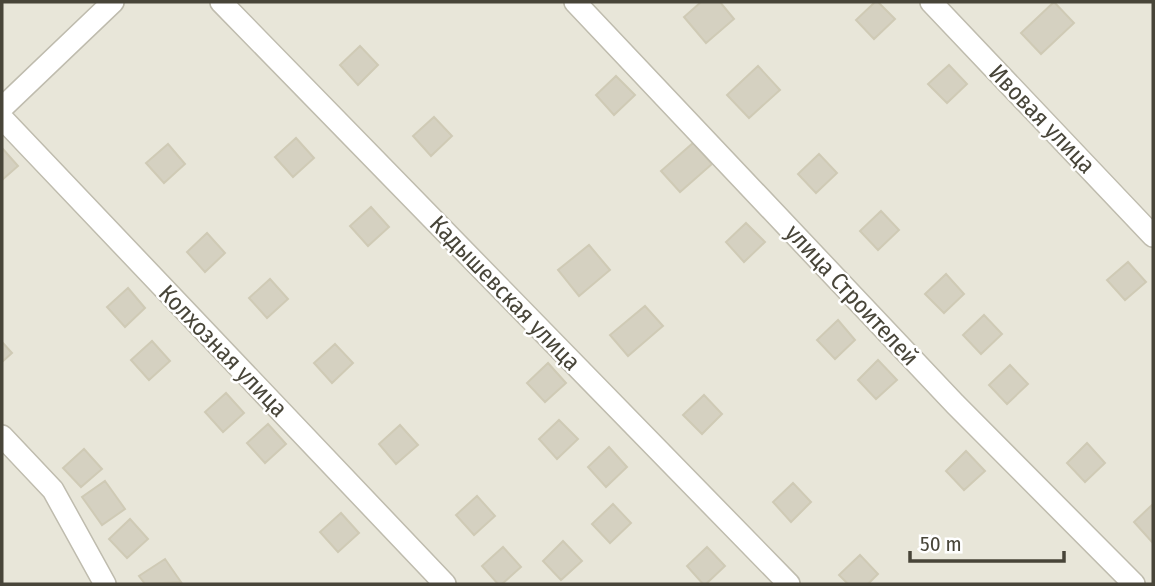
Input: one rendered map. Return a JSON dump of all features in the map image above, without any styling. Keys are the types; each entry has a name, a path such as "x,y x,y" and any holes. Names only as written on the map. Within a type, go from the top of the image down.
{"street":[{"path":"2,108 114,2"},
{"name":"Кадышевская улица","path":"221,2 789,584"},
{"name":"улица Строителей","path":"575,2 956,404 1134,584"},
{"name":"Ивовая улица","path":"930,2 1153,236"},
{"name":"Колхозная улица","path":"2,118 445,584"},
{"path":"2,436 53,490 105,584"}],"shaded area":[{"path":"2,2 1153,2 1153,584 2,584"}],"building":[{"path":"701,2 720,2 734,19 706,43 684,17"},
{"path":"875,2 895,19 874,39 856,20"},
{"path":"1054,2 1074,23 1041,54 1021,33"},
{"path":"360,46 378,65 358,85 340,65"},
{"path":"949,65 967,84 947,103 928,84"},
{"path":"758,66 780,90 749,118 727,95"},
{"path":"616,76 635,95 614,115 596,95"},
{"path":"434,117 452,136 431,156 413,136"},
{"path":"296,138 314,158 293,177 275,157"},
{"path":"693,143 712,164 680,192 661,171"},
{"path":"168,144 185,164 164,183 146,163"},
{"path":"2,148 18,166 2,180"},
{"path":"819,154 837,173 816,193 798,174"},
{"path":"371,207 389,227 368,246 350,226"},
{"path":"881,211 899,230 878,250 860,231"},
{"path":"746,223 765,242 744,262 726,242"},
{"path":"207,233 225,253 205,272 187,252"},
{"path":"589,245 610,270 579,296 558,270"},
{"path":"1128,262 1146,282 1125,300 1107,280"},
{"path":"946,274 964,294 944,313 925,294"},
{"path":"270,279 288,299 267,318 249,298"},
{"path":"128,288 145,308 125,327 107,307"},
{"path":"645,306 663,326 628,356 610,335"},
{"path":"984,315 1002,334 981,354 963,335"},
{"path":"838,320 855,340 835,359 817,340"},
{"path":"152,341 170,361 149,380 131,360"},
{"path":"2,342 12,353 2,362"},
{"path":"335,344 353,363 332,383 314,363"},
{"path":"878,360 897,380 876,399 858,380"},
{"path":"548,363 566,383 545,402 527,383"},
{"path":"1010,365 1028,384 1007,404 989,385"},
{"path":"226,393 244,413 223,432 205,412"},
{"path":"704,395 722,414 702,434 683,415"},
{"path":"559,420 578,439 557,459 539,439"},
{"path":"268,424 286,444 265,463 247,443"},
{"path":"400,425 418,445 396,464 379,444"},
{"path":"1087,443 1105,463 1085,482 1067,463"},
{"path":"609,447 627,467 606,487 588,467"},
{"path":"84,449 102,469 81,487 63,468"},
{"path":"966,451 985,471 964,490 946,471"},
{"path":"105,481 125,509 102,525 82,497"},
{"path":"793,483 811,502 791,522 773,502"},
{"path":"477,496 495,516 474,535 456,515"},
{"path":"613,504 631,523 610,543 592,524"},
{"path":"1153,504 1153,541 1152,542 1134,522"},
{"path":"341,513 359,533 338,552 320,532"},
{"path":"130,519 148,539 127,558 109,539"},
{"path":"563,541 582,561 561,580 543,561"},
{"path":"503,547 521,567 502,584 498,584 482,566"},
{"path":"707,547 725,566 703,584 687,566"},
{"path":"860,555 878,574 868,584 848,584 839,575"},
{"path":"165,559 181,582 145,584 139,576"}]}
